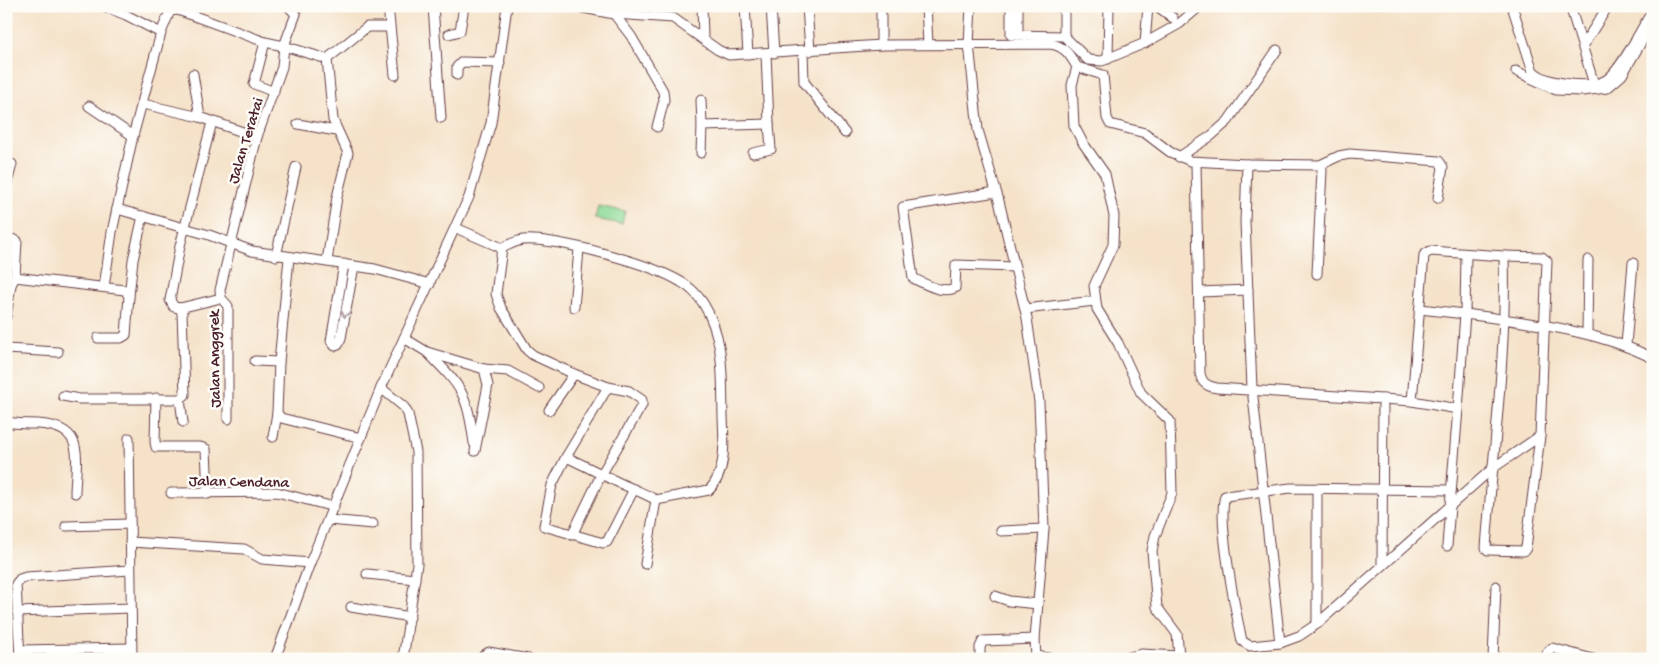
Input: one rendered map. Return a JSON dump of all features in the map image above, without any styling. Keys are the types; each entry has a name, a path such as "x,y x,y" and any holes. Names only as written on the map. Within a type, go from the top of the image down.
{"street":[{"path":"103,6 127,10 161,33"},
{"name":"Jalan Teratai","path":"231,243 257,138 282,67 284,46 296,14 288,6"},
{"path":"388,6 395,75"},
{"path":"433,6 441,118"},
{"path":"449,34 460,31 464,6"},
{"path":"275,659 310,562 329,520 381,388 469,197 491,123 507,6"},
{"path":"573,6 614,14 673,18 703,37 724,54 806,51 881,45 1055,44 1065,50 1077,67 1103,75 1107,118 1110,124 1145,133 1179,157 1196,163 1247,164 1320,165 1339,156 1350,154 1438,161 1442,166 1438,198"},
{"path":"702,6 703,37"},
{"path":"745,6 748,54"},
{"path":"753,153 771,149 769,124 771,6"},
{"path":"807,6 804,82 845,133"},
{"path":"881,45 882,6"},
{"path":"926,6 928,44"},
{"path":"971,6 969,44 978,130 996,192 1025,309 1034,358 1039,402 1044,529 1035,638 1036,657 1054,659"},
{"path":"1011,6 1014,35"},
{"path":"1014,35 1018,6"},
{"path":"1064,6 1064,36"},
{"path":"1108,59 1109,6"},
{"path":"1145,42 1148,32 1148,6"},
{"path":"1158,6 1173,18"},
{"path":"1014,35 1064,36 1088,60 1094,62 1108,59 1145,42 1179,24 1200,6"},
{"path":"1512,6 1533,71 1547,80 1556,82 1594,84 1608,80 1613,75 1653,10"},
{"path":"1570,6 1584,44 1594,84"},
{"path":"1584,44 1608,6"},
{"path":"104,287 112,232 133,136 161,33 170,11 179,8 265,42 328,59"},
{"path":"614,14 631,36 663,91 664,100 657,127"},
{"path":"1516,72 1556,90 1582,91 1607,88 1622,75 1653,22"},
{"path":"328,59 363,29 389,27"},
{"path":"265,42 254,84 274,92"},
{"path":"1179,157 1211,136 1228,121 1277,50"},
{"path":"327,261 337,197 348,153 346,145 336,130 328,59"},
{"path":"457,75 457,67 462,62 500,63"},
{"path":"1077,67 1072,84 1074,126 1083,143 1105,174 1114,216 1113,245 1096,278 1095,301 1097,309 1118,343 1141,393 1170,421 1172,494 1155,536 1152,551 1157,607 1177,634 1180,658 1141,654 1122,659"},
{"path":"193,74 200,117"},
{"path":"701,100 701,153"},
{"path":"143,104 200,117 257,138"},
{"path":"89,106 133,136"},
{"path":"212,122 170,300 174,307 180,308 221,298"},
{"path":"298,124 336,130"},
{"path":"702,126 769,124"},
{"path":"1196,163 1201,381 1210,387 1252,388 1412,401 1458,408"},
{"path":"6,187 12,164"},
{"path":"1247,164 1245,222 1252,388 1280,643"},
{"path":"1316,274 1322,170 1320,165"},
{"path":"276,256 296,167"},
{"path":"996,192 903,206 913,278 934,288 948,290 955,288 956,265 1014,267"},
{"path":"117,210 186,228 276,256 327,261 394,273 430,284"},
{"path":"98,338 120,338 126,335 133,260 143,216"},
{"path":"456,228 502,248 523,240 579,249 624,259 680,281 694,290 703,304 719,340 723,375 724,443 715,484 709,490 656,500 566,457"},
{"path":"6,237 17,241 15,277 11,285 6,317"},
{"name":"Jalan Anggrek","path":"228,419 228,306 221,298 220,290 231,243"},
{"path":"502,248 496,287 501,308 523,344 533,355 574,374 608,387 629,391 639,396 642,405 601,474 572,535"},
{"path":"574,307 579,249"},
{"path":"1412,401 1424,255 1430,251 1546,258 1546,326 1540,436 1525,550 1487,550 1504,319 1504,256"},
{"path":"1447,546 1465,314 1466,254"},
{"path":"273,437 277,413 279,362 289,258"},
{"path":"1587,333 1588,260"},
{"path":"1626,345 1633,263"},
{"path":"344,264 346,281 342,338 338,345 335,346 331,341 346,281 354,266"},
{"path":"15,277 125,290 129,296"},
{"path":"1200,292 1248,290"},
{"path":"1025,309 1095,301"},
{"path":"63,396 79,399 180,399 185,395 185,390 183,321 180,308"},
{"path":"1420,309 1504,319 1587,333 1626,345 1653,358"},
{"path":"404,338 427,352 484,369 508,371 539,388"},
{"path":"6,349 58,352"},
{"path":"427,352 461,389 469,407 475,451 488,385 484,369"},
{"path":"255,360 279,362"},
{"path":"549,410 574,374"},
{"path":"608,387 552,484 544,526 600,543 607,542 634,489"},
{"path":"381,388 404,407 412,424 414,438 417,550 415,579 403,659"},
{"path":"156,398 154,442 156,447 200,447 206,450 208,494"},
{"path":"180,399 183,422"},
{"path":"1382,565 1383,399"},
{"path":"277,413 281,418 361,438"},
{"path":"6,422 54,426 62,428 70,435 76,443 75,493"},
{"path":"1450,490 1317,488 1262,490 1225,496 1226,538 1233,595 1242,641 1250,646 1280,643 1299,636 1317,624 1493,468 1540,436"},
{"path":"129,438 132,659"},
{"path":"1317,488 1317,624"},
{"name":"Jalan Cendana","path":"171,493 277,492 334,506"},
{"path":"645,564 656,500"},
{"path":"329,520 373,524"},
{"path":"66,526 130,524"},
{"path":"1001,531 1044,529"},
{"path":"130,542 244,549 262,559 310,562"},
{"path":"130,570 22,578 16,584 20,654 132,648"},
{"path":"367,574 415,579"},
{"path":"1493,659 1496,586"},
{"path":"995,596 1009,601 1038,604"},
{"path":"351,607 410,617"},
{"path":"17,612 131,608"},
{"path":"980,659 980,647 983,640 1035,638"},
{"path":"1545,659 1547,653 1552,648 1593,659"},
{"path":"483,659 484,655 489,652 528,659"}],"green space":[{"path":"598,206 625,211 622,224 595,219"}]}
